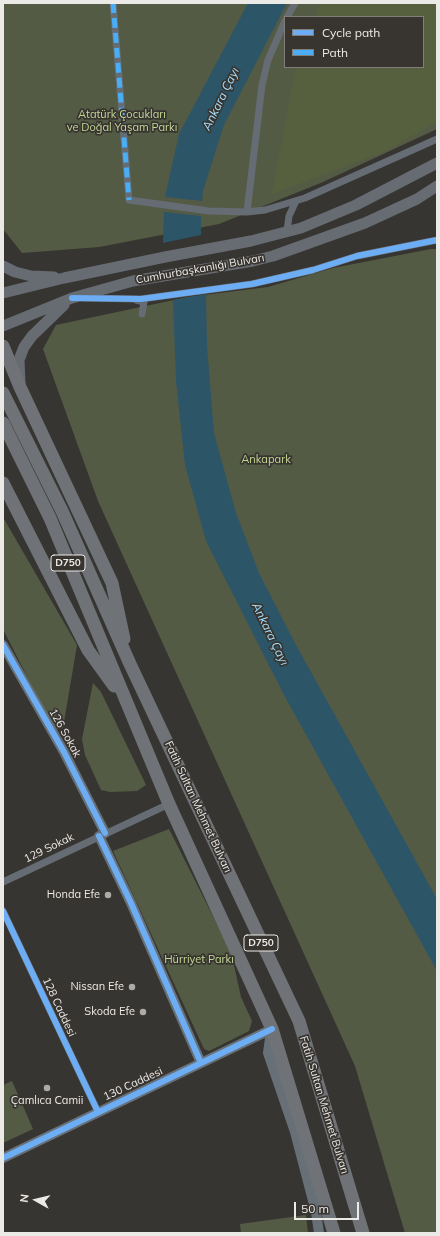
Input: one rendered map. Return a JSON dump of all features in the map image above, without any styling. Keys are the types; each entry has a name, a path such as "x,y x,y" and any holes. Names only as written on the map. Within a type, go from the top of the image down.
{"highway":[{"path":"3,346 20,387 112,583 130,664"},
{"path":"3,366 20,387"},
{"name":"Fatih Sultan Mehmet Bulvarı","path":"3,393 62,511 130,664 299,1022 363,1233"},
{"name":"Fatih Sultan Mehmet Bulvarı","path":"3,424 50,518 170,804 272,1029 334,1233"},
{"path":"3,484 88,650 128,706"}],"main road":[{"name":"Cumhurbaşkanlığı Bulvarı","path":"3,294 64,278 251,241 301,228 356,205 437,163"},
{"name":"Cumhurbaşkanlığı Bulvarı","path":"3,326 71,299 163,275 254,262 273,256 365,223 412,201 437,186"},
{"path":"3,266 15,272 31,276 64,278"},
{"path":"20,387 19,360 24,347 46,320 71,299"}],"street":[{"path":"113,3 129,200 209,211 248,212 265,210 296,201 437,139"},
{"path":"288,16 295,3"},
{"path":"248,212 262,85 268,60 284,23"},
{"path":"287,231 290,216 296,201"},
{"path":"71,299 132,298 259,283 313,270 357,256 434,241 437,234"},
{"path":"132,298 144,302 142,314"},
{"name":"126 Sokak","path":"3,645 64,752 102,835 201,1063"},
{"name":"129 Sokak","path":"3,882 170,804"},
{"name":"128 Caddesi","path":"3,911 98,1112"},
{"path":"272,1029 268,1053 296,1132 316,1212 319,1233"},
{"name":"130 Caddesi","path":"3,1158 272,1029"}],"green space":[{"name":"Atatürk Çocukları ve Doğal Yaşam Parkı","path":"3,3 437,3 437,129 323,182 219,224 99,247 22,253 3,229"},
{"path":"320,3 437,3 437,121 390,149 272,194 296,68 424,68 424,16 315,16"},
{"name":"Ankapark","path":"437,249 437,1233 405,1233 355,1066 98,501 43,349 56,325 188,297 268,287 333,268"},
{"path":"4,519 77,645 63,728 54,730 3,629"},
{"path":"93,683 101,692 146,785 137,791 110,792 101,790 85,755 82,739"},
{"name":"Hürriyet Parkı","path":"169,829 231,952 241,997 252,1021 249,1031 209,1051 204,1049 113,851"},
{"path":"12,1081 33,1129 3,1143 3,1085"},
{"path":"306,1215 308,1233 241,1233 240,1224"}],"water":[{"name":"Ankara Çayı","path":"248,3 287,3 224,125 203,191 202,201 165,197 179,134"},
{"path":"164,212 201,216 201,235 163,243"},
{"name":"Ankara Çayı","path":"206,294 207,346 214,433 236,513 259,573 296,645 437,899 437,971 284,695 206,541 185,465 176,381 173,300"}],"marked path":[{"path":"113,3 129,200"}],"cycle path":[{"path":"72,298 141,299 252,284 313,270 357,256 437,240"},
{"path":"3,645 64,752 105,833"},
{"path":"99,836 131,903 201,1063"},
{"path":"3,911 98,1112"},
{"path":"3,1158 272,1029"}],"place":[{"name":"Honda Efe","path":"108,895"},
{"name":"Nissan Efe","path":"132,987"},
{"name":"Skoda Efe","path":"143,1012"},
{"name":"Çamlıca Camii","path":"47,1088"}]}
